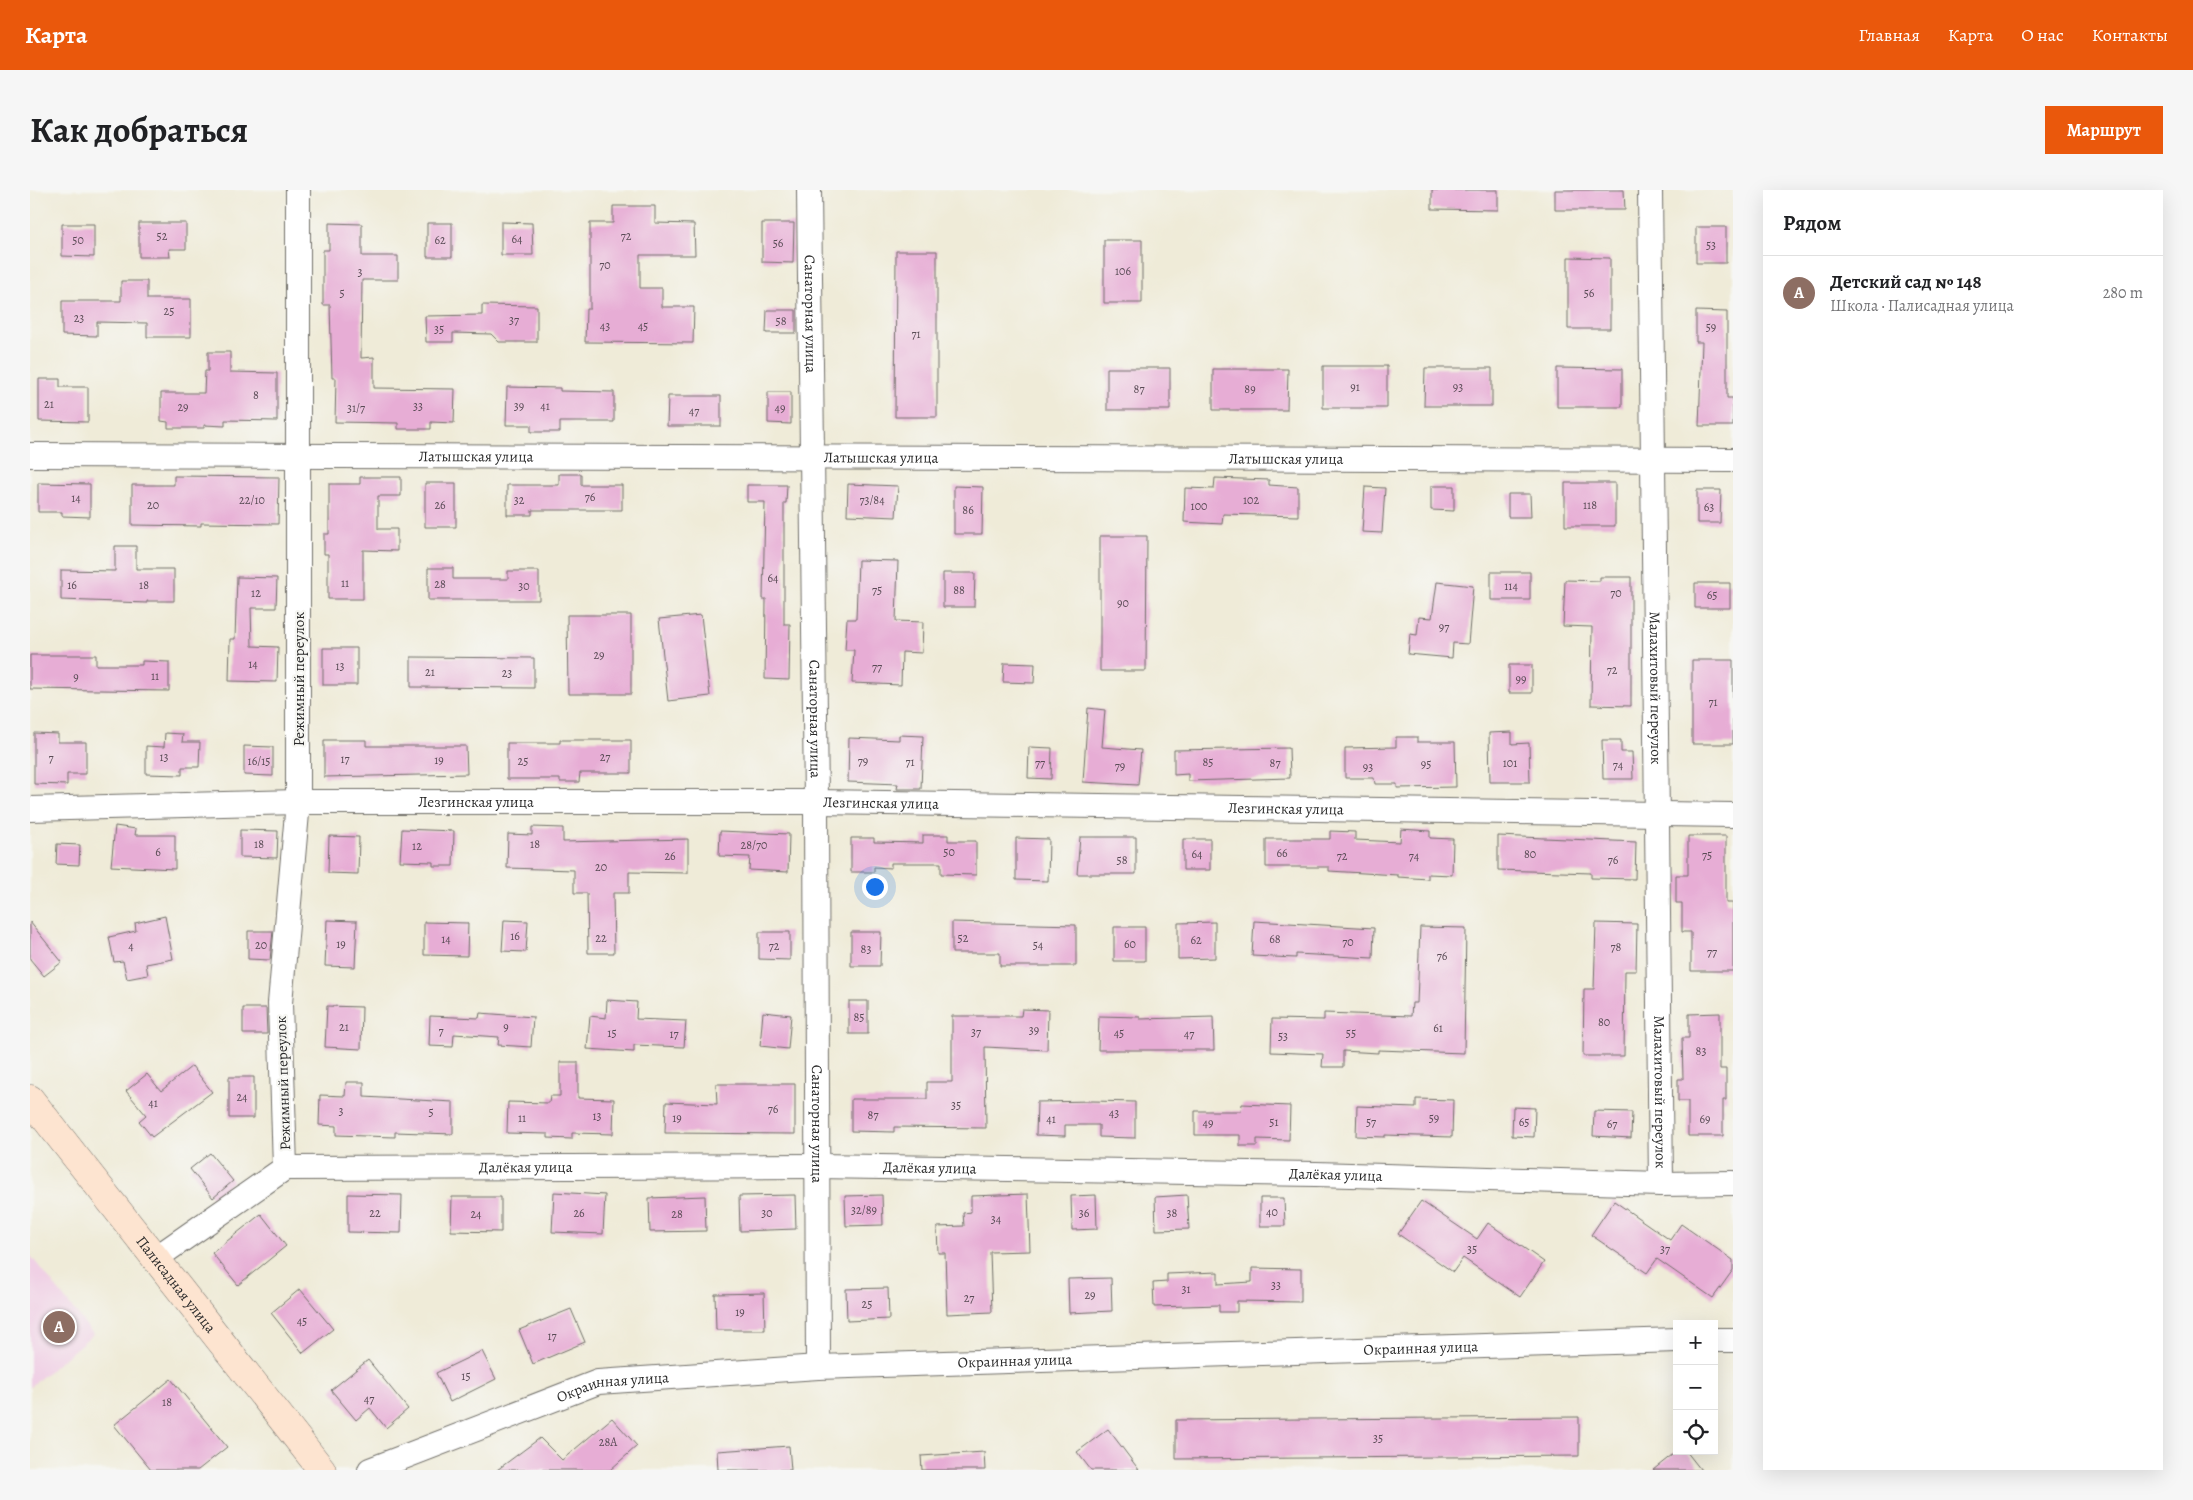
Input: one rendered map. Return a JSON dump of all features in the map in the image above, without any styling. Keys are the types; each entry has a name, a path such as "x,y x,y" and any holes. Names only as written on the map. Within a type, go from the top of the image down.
{"street":[{"name":"Режимный переулок","path":"285,1168 280,1003 298,802 298,190"},
{"name":"Санаторная улица","path":"809,190 816,802 818,1367"},
{"name":"Малахитовый переулок","path":"1650,190 1661,1184"},
{"name":"Латышская улица","path":"30,455 1733,460"},
{"name":"Лезгинская улица","path":"30,809 298,802 816,802 1733,815"},
{"name":"Палисадная улица","path":"30,1099 322,1470"},
{"name":"Далёкая улица","path":"285,1168 817,1166 1306,1174 1661,1184 1733,1183"},
{"path":"156,1258 285,1168"},
{"name":"Окраинная улица","path":"370,1470 598,1382 818,1367 1673,1340"},
{"path":"1718,1340 1733,1340"}],"shaded area":[{"path":"30,1255 93,1334 30,1387"}],"building":[{"path":"1432,190 1498,190 1498,210 1432,209"},
{"path":"1555,190 1624,190 1625,210 1555,210"},
{"path":"613,206 655,206 655,223 694,224 695,255 640,255 640,288 662,288 662,307 694,307 693,343 585,342 586,309 590,309 590,223 613,223"},
{"path":"501,222 532,223 533,255 501,255"},
{"path":"139,223 186,223 186,249 169,249 170,257 139,257"},
{"path":"329,223 362,224 362,256 398,256 398,280 362,280 361,358 374,357 374,388 455,389 454,423 431,422 431,429 398,429 398,423 335,422 336,378 332,378 330,305 323,305 323,250 329,250"},
{"path":"427,223 452,223 452,257 427,257"},
{"path":"762,223 794,223 793,263 762,262"},
{"path":"62,224 94,224 94,257 62,256"},
{"path":"1696,227 1726,227 1726,263 1696,263"},
{"path":"1104,240 1142,240 1142,303 1104,303"},
{"path":"896,251 937,251 937,417 895,417"},
{"path":"1568,257 1610,258 1610,329 1568,329"},
{"path":"121,281 147,281 147,299 191,299 191,337 147,337 147,323 97,322 97,336 62,335 62,301 121,301"},
{"path":"482,305 537,306 537,342 499,342 491,334 453,333 453,342 426,342 425,316 482,315"},
{"path":"767,310 796,310 796,333 766,333"},
{"path":"1696,311 1727,312 1727,398 1733,398 1733,426 1699,426 1702,342 1696,342"},
{"path":"208,352 230,352 230,372 277,373 277,421 225,420 225,426 204,425 204,428 168,428 168,422 161,421 161,393 204,393 205,371 208,371"},
{"path":"1323,366 1387,366 1387,408 1323,408"},
{"path":"1107,368 1170,368 1170,410 1107,410"},
{"path":"1425,368 1492,368 1492,406 1424,406"},
{"path":"1557,368 1622,369 1622,407 1557,407"},
{"path":"1213,369 1288,369 1287,410 1213,410"},
{"path":"39,379 60,379 60,387 88,387 88,422 39,421"},
{"path":"507,387 560,388 560,391 614,392 614,422 560,422 560,432 531,432 531,425 506,425"},
{"path":"768,392 791,392 791,424 768,423"},
{"path":"668,396 721,396 721,426 667,426"},
{"path":"559,474 581,474 581,485 622,485 622,510 532,510 532,515 507,515 507,485 559,485"},
{"path":"174,476 279,477 278,524 201,523 201,526 132,525 132,485 174,485"},
{"path":"360,477 401,477 401,496 378,496 378,529 397,529 397,551 363,550 363,599 328,599 328,554 324,554 324,534 329,534 329,484 360,484"},
{"path":"1215,478 1269,480 1269,485 1298,487 1298,516 1223,514 1222,524 1184,522 1185,488 1214,489"},
{"path":"38,483 90,484 90,517 62,516 62,512 38,512"},
{"path":"425,483 456,483 456,527 425,527"},
{"path":"1565,483 1615,483 1615,526 1565,526"},
{"path":"848,484 898,486 896,517 847,515"},
{"path":"747,485 787,485 786,503 784,503 784,624 790,624 789,680 765,679 766,599 763,599 765,502 747,502"},
{"path":"954,486 983,487 982,534 954,534"},
{"path":"1431,486 1454,486 1454,511 1431,510"},
{"path":"1365,487 1385,488 1382,533 1362,532"},
{"path":"1697,490 1721,490 1720,523 1697,523"},
{"path":"1508,494 1530,494 1531,517 1508,517"},
{"path":"1100,536 1147,536 1146,671 1100,671"},
{"path":"115,546 136,546 136,569 174,569 174,601 147,601 147,603 61,600 61,570 115,571"},
{"path":"858,560 898,561 896,621 923,622 922,653 902,652 901,685 852,683 854,650 845,650 847,619 856,619"},
{"path":"428,568 453,568 453,579 508,579 508,571 539,571 539,600 428,600"},
{"path":"1491,572 1530,572 1530,600 1491,600"},
{"path":"943,573 975,573 974,607 943,607"},
{"path":"237,577 277,578 276,608 251,608 252,646 278,647 277,682 229,681 230,639 235,639"},
{"path":"1600,577 1631,577 1631,706 1591,705 1592,627 1563,626 1565,580 1600,581"},
{"path":"1437,582 1473,586 1468,644 1453,643 1452,658 1408,654 1410,634 1417,635 1419,617 1432,618"},
{"path":"1695,583 1730,583 1730,608 1695,608"},
{"path":"567,615 631,615 631,694 568,694"},
{"path":"701,615 710,696 668,701 659,619"},
{"path":"323,648 357,648 357,685 323,685"},
{"path":"30,655 96,655 96,665 142,665 142,661 169,662 169,691 30,689"},
{"path":"411,657 534,658 534,688 411,687"},
{"path":"1692,660 1733,660 1733,744 1692,744"},
{"path":"1004,663 1035,664 1034,683 1003,682"},
{"path":"1509,665 1532,665 1532,693 1509,693"},
{"path":"1088,708 1105,710 1102,747 1141,750 1138,785 1083,782"},
{"path":"1512,732 1512,744 1529,743 1530,782 1490,782 1489,733"},
{"path":"34,733 58,734 58,742 86,742 86,774 67,774 67,785 34,784"},
{"path":"165,733 183,734 182,742 200,742 199,767 182,767 182,775 146,774 146,746 164,747"},
{"path":"899,735 923,736 921,789 897,789 898,784 848,782 849,738 899,740"},
{"path":"1396,737 1417,737 1417,742 1455,742 1456,787 1397,788 1397,784 1375,784 1374,778 1345,778 1345,748 1396,747"},
{"path":"324,740 366,740 366,746 466,746 467,774 324,777"},
{"path":"560,740 631,740 631,773 580,773 579,782 560,782 560,779 507,779 507,743 560,743"},
{"path":"1602,740 1621,740 1621,752 1632,752 1633,779 1603,779"},
{"path":"244,746 273,747 273,776 244,775"},
{"path":"1029,747 1052,748 1051,779 1028,778"},
{"path":"1289,748 1290,778 1188,781 1188,774 1174,775 1174,750"},
{"path":"115,826 136,829 135,835 175,835 175,869 111,866"},
{"path":"532,827 563,828 563,842 688,839 688,873 629,872 629,893 613,893 614,953 588,953 587,893 574,893 574,870 507,868 508,834 532,835"},
{"path":"402,829 454,831 453,866 433,866 433,862 400,861"},
{"path":"1401,829 1430,831 1430,838 1453,839 1452,875 1428,874 1428,879 1398,877 1398,875 1329,871 1329,867 1266,867 1266,839 1330,839 1330,831 1355,832 1355,840 1400,842"},
{"path":"240,830 278,831 277,858 240,857"},
{"path":"720,831 789,834 788,872 749,870 750,857 719,856"},
{"path":"923,835 948,835 948,841 976,841 976,875 941,874 941,863 891,863 891,868 874,867 874,872 851,872 851,838 874,838 874,842 923,843"},
{"path":"329,836 359,837 358,874 328,873"},
{"path":"1498,836 1636,842 1635,879 1591,878 1591,873 1498,870"},
{"path":"1688,836 1726,836 1726,903 1733,903 1733,971 1691,971 1691,932 1682,932 1682,903 1676,903 1676,875 1688,875"},
{"path":"1080,837 1136,837 1136,874 1077,874"},
{"path":"1016,838 1049,839 1048,881 1016,880"},
{"path":"1183,839 1210,839 1210,870 1183,870"},
{"path":"57,844 80,845 79,865 56,864"},
{"path":"165,916 173,959 146,964 148,975 127,979 123,961 114,962 109,937 136,931 135,923"},
{"path":"327,920 357,921 355,967 325,966"},
{"path":"504,920 528,921 526,952 502,951"},
{"path":"1254,921 1374,928 1373,958 1296,954 1296,958 1252,956"},
{"path":"30,922 62,962 44,976 30,959"},
{"path":"424,922 468,923 467,956 424,955"},
{"path":"952,922 1076,925 1076,966 1000,966 1000,953 952,953"},
{"path":"1215,922 1215,958 1178,959 1178,923"},
{"path":"1596,923 1637,924 1636,971 1625,971 1624,1056 1583,1056 1584,989 1594,989"},
{"path":"1114,927 1145,927 1145,961 1114,961"},
{"path":"1420,927 1466,928 1464,1053 1378,1050 1378,1053 1343,1051 1343,1067 1322,1067 1323,1054 1271,1052 1272,1019 1324,1020 1324,1013 1411,1016 1412,1003 1417,1003"},
{"path":"248,931 273,931 270,960 248,959"},
{"path":"759,932 790,932 790,960 759,959"},
{"path":"851,932 881,932 880,966 851,966"},
{"path":"607,1000 637,1002 636,1019 686,1021 684,1047 634,1045 634,1052 587,1049 590,1016 606,1018"},
{"path":"849,1001 868,1001 868,1034 849,1034"},
{"path":"327,1006 362,1007 361,1049 325,1047"},
{"path":"243,1008 266,1008 267,1034 243,1034"},
{"path":"1022,1009 1048,1010 1047,1050 985,1047 986,1128 894,1127 894,1132 851,1131 851,1099 927,1099 927,1082 952,1082 952,1016 1021,1016"},
{"path":"763,1012 791,1015 788,1049 760,1046"},
{"path":"480,1013 533,1017 531,1047 498,1045 499,1037 454,1034 453,1047 429,1046 430,1016 479,1018"},
{"path":"1720,1013 1720,1069 1726,1069 1726,1100 1723,1100 1723,1136 1688,1136 1688,1101 1678,1101 1678,1079 1683,1079 1682,1038 1689,1038 1689,1014"},
{"path":"1099,1016 1140,1017 1140,1019 1213,1017 1214,1050 1098,1050"},
{"path":"560,1062 578,1062 578,1098 614,1099 613,1134 572,1133 572,1139 548,1138 548,1134 507,1133 508,1102 549,1103 550,1096 560,1096"},
{"path":"192,1066 212,1092 152,1137 139,1121 146,1115 126,1091 147,1074 161,1091"},
{"path":"229,1077 254,1077 254,1118 229,1118"},
{"path":"346,1082 364,1082 364,1097 453,1102 453,1134 395,1132 395,1137 336,1135 336,1126 319,1125 320,1095 345,1096"},
{"path":"716,1084 795,1084 795,1134 665,1133 666,1102 717,1104"},
{"path":"1416,1099 1453,1100 1452,1137 1356,1136 1357,1106 1416,1108"},
{"path":"1037,1102 1135,1102 1135,1138 1099,1137 1099,1125 1065,1125 1065,1136 1036,1135"},
{"path":"1242,1104 1290,1106 1289,1140 1257,1139 1257,1146 1240,1146 1240,1135 1195,1135 1195,1111 1241,1111"},
{"path":"1513,1107 1535,1108 1534,1137 1512,1136"},
{"path":"1594,1111 1632,1112 1631,1138 1593,1136"},
{"path":"210,1153 233,1181 213,1198 190,1169"},
{"path":"554,1192 605,1195 603,1234 552,1232"},
{"path":"348,1194 402,1195 401,1233 348,1232"},
{"path":"1028,1194 1030,1251 990,1252 992,1312 947,1314 945,1253 938,1253 937,1227 964,1226 963,1213 971,1212 971,1196"},
{"path":"795,1195 796,1229 740,1231 739,1196"},
{"path":"882,1195 883,1225 846,1226 845,1196"},
{"path":"1096,1195 1097,1229 1072,1230 1071,1196"},
{"path":"1187,1195 1189,1229 1156,1230 1155,1197"},
{"path":"705,1196 706,1231 650,1232 649,1198"},
{"path":"452,1197 501,1197 501,1232 451,1231"},
{"path":"1260,1198 1284,1198 1285,1226 1260,1226"},
{"path":"1421,1201 1477,1239 1488,1223 1544,1262 1520,1297 1463,1258 1453,1272 1398,1234"},
{"path":"1614,1201 1670,1240 1681,1224 1733,1260 1733,1270 1713,1298 1657,1259 1647,1273 1591,1235"},
{"path":"261,1214 286,1246 238,1285 212,1253"},
{"path":"1252,1268 1301,1269 1301,1302 1237,1301 1237,1312 1219,1312 1219,1305 1154,1307 1153,1283 1167,1282 1167,1274 1218,1272 1218,1284 1252,1282"},
{"path":"1111,1278 1112,1311 1069,1313 1068,1279"},
{"path":"888,1288 889,1319 847,1321 846,1289"},
{"path":"300,1289 333,1329 303,1353 271,1313"},
{"path":"764,1293 765,1330 716,1330 715,1294"},
{"path":"571,1309 585,1342 533,1364 519,1330"},
{"path":"482,1351 496,1379 450,1402 436,1373"},
{"path":"368,1360 408,1409 386,1428 370,1408 356,1420 331,1390"},
{"path":"171,1379 227,1447 198,1470 151,1470 114,1425"},
{"path":"1579,1417 1579,1456 1176,1459 1176,1420"},
{"path":"612,1418 637,1446 610,1470 497,1470 540,1438 562,1460"},
{"path":"1108,1429 1139,1470 1091,1470 1077,1452"},
{"path":"789,1446 791,1470 718,1470 717,1451"},
{"path":"984,1452 985,1470 922,1470 921,1456"},
{"path":"1673,1454 1689,1455 1701,1470 1653,1470"}],"place":[{"name":"Детский сад № 148","path":"59,1327"}]}
